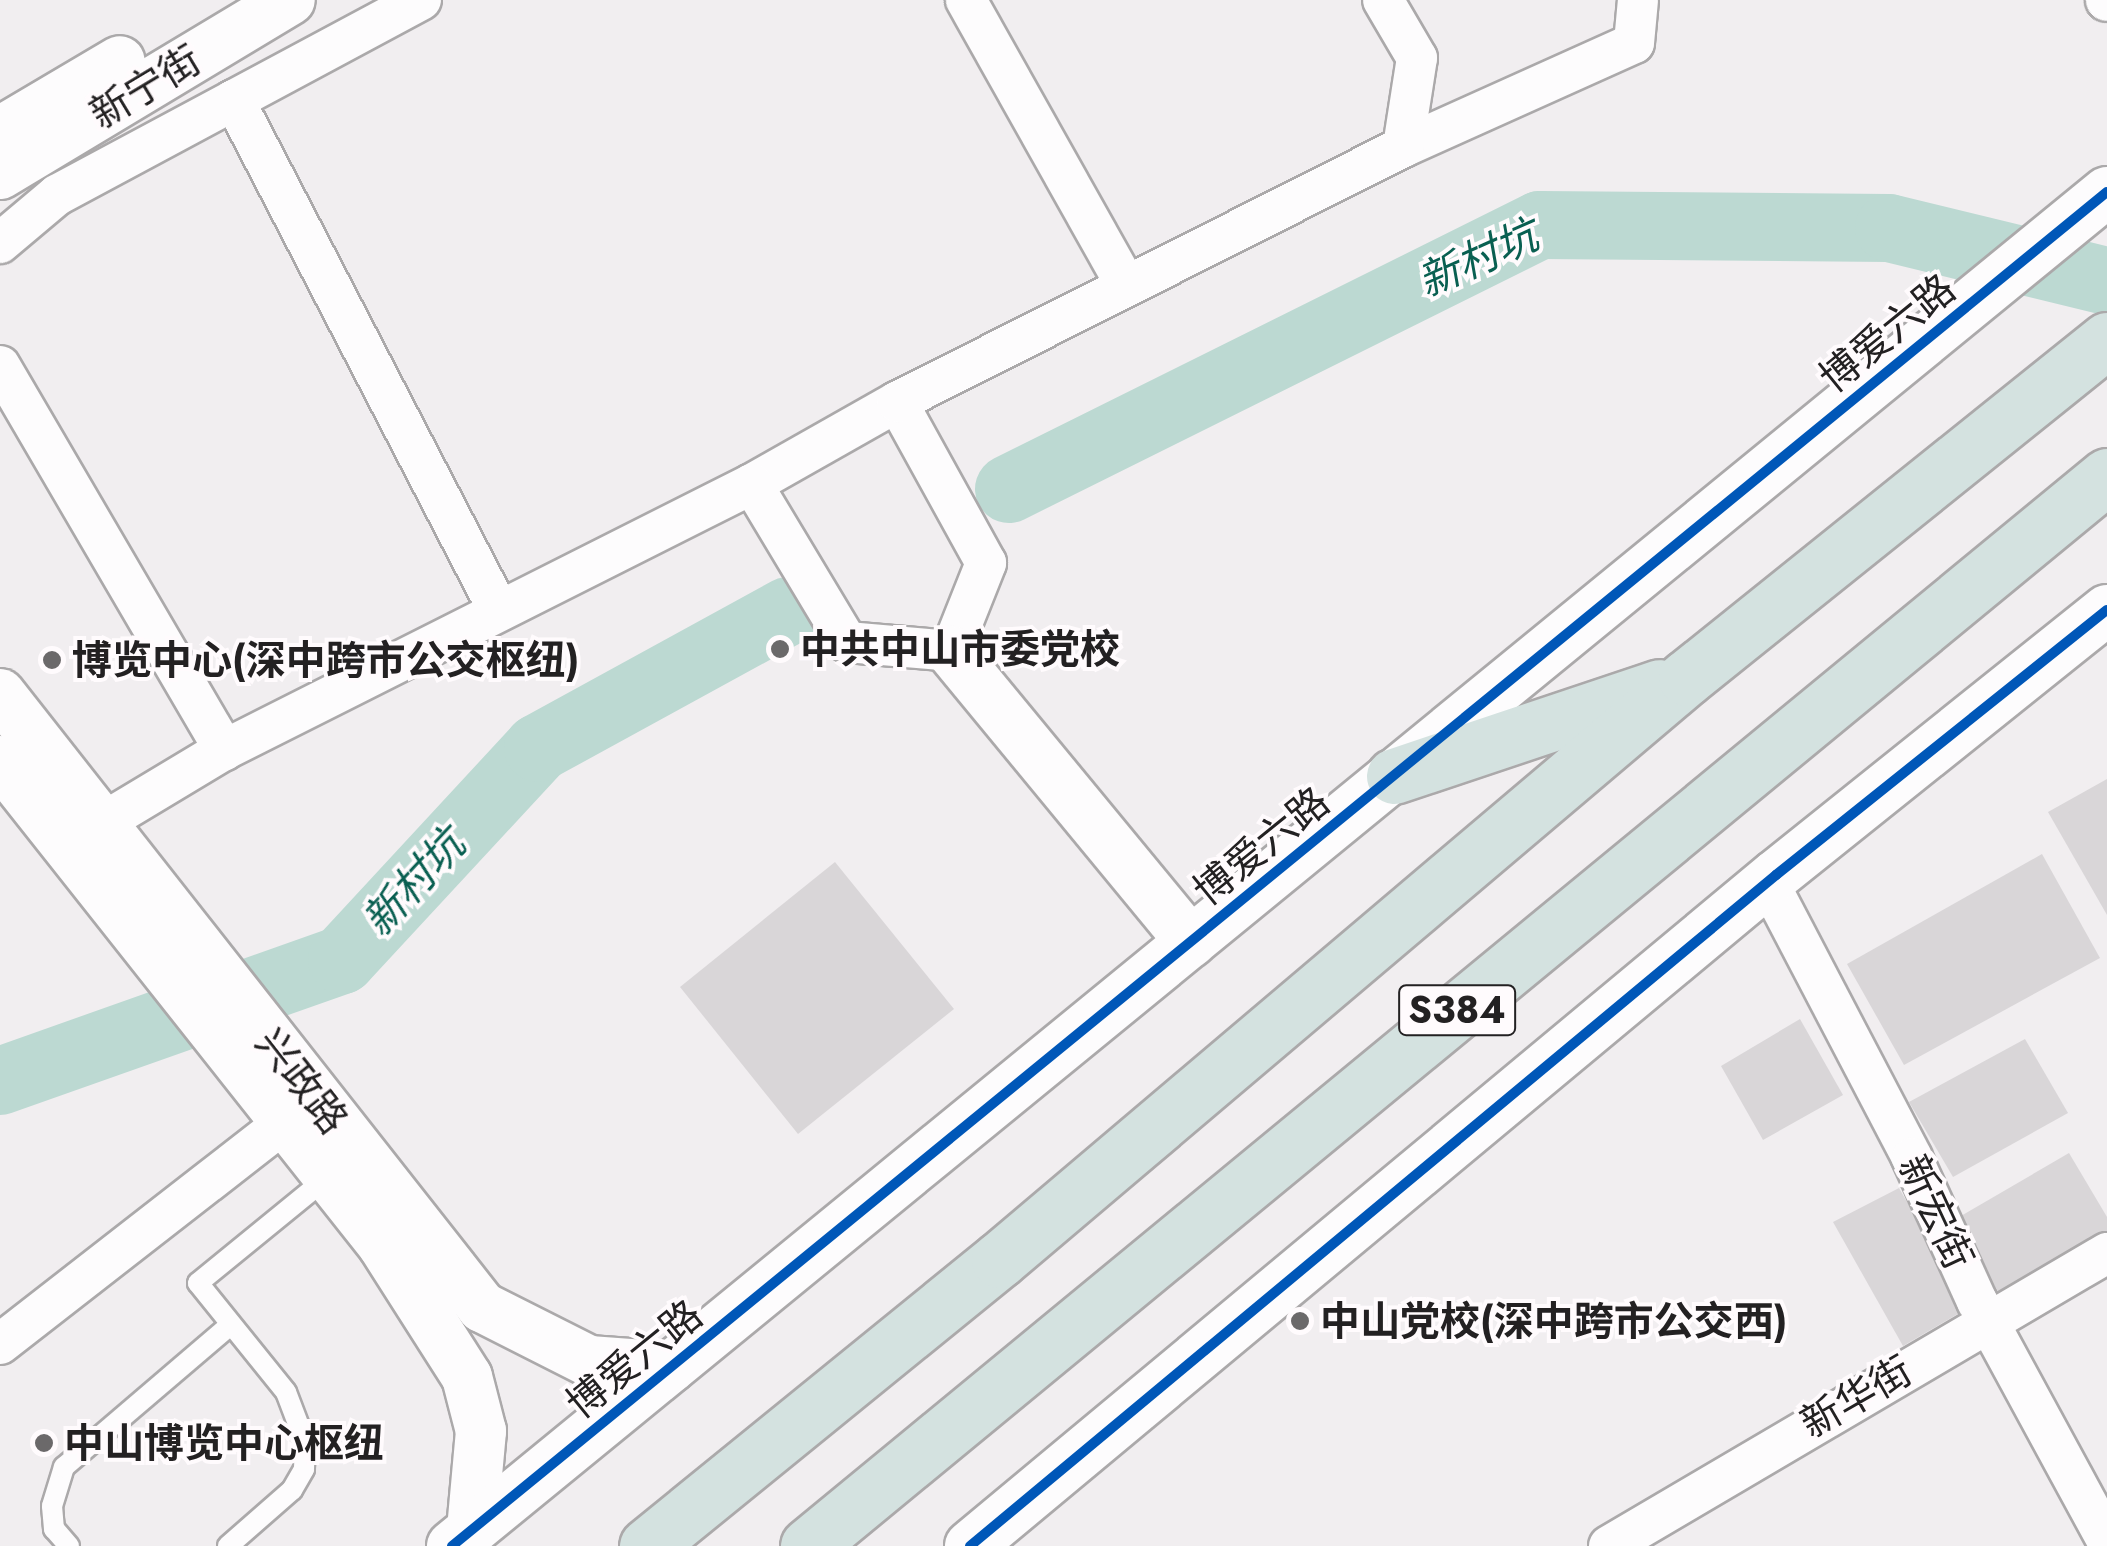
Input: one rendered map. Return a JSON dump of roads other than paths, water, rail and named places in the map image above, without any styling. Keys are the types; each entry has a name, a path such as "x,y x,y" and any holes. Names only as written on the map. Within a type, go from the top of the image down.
{"highway":[{"name":"S384","path":"647,1546 999,1260 1686,678 2107,340"},
{"name":"S384","path":"808,1546 2107,476"},
{"path":"1394,776 1686,678"}],"street":[{"path":"0,132 223,0"},
{"name":"新宁街","path":"0,174 290,0"},
{"path":"0,244 56,195 421,0"},
{"path":"966,0 1126,284"},
{"path":"1383,0 1417,58 1403,147"},
{"path":"84,834 224,750 752,484 897,402 1126,284 1403,147 1634,44 1638,0"},
{"path":"234,100 498,609"},
{"name":"博爱六路","path":"462,1538 2107,192"},
{"path":"0,366 224,750"},
{"path":"897,402 986,564 950,651"},
{"path":"752,484 847,642 950,651 1191,942"},
{"path":"970,1546 1768,882 2107,610"},
{"name":"兴政路","path":"0,694 84,834 305,1116 482,1307 588,1361 670,1367"},
{"name":"兴政路","path":"0,762 84,834"},
{"name":"新宏街","path":"1768,882 1988,1321 2107,1540"},
{"path":"0,1344 305,1116"},
{"name":"兴政路","path":"305,1116 328,1177 384,1245 466,1377 480,1431 462,1538"},
{"name":"新华街","path":"1609,1546 2107,1253"}],"lane":[{"path":"228,1546 292,1490 304,1469 306,1442 286,1392 198,1284 328,1177"},
{"path":"69,1546 54,1529 52,1506 64,1467 230,1325"}],"waterway":[{"name":"新村坑","path":"1009,489 1540,225 1889,228 2107,281"},
{"name":"新村坑","path":"0,1081 342,960 538,748 788,611"}],"place":[{"name":"中共中山市委党校","path":"780,649"},
{"name":"博览中心(深中跨市公交枢纽)","path":"52,660"},
{"name":"中山党校(深中跨市公交西)","path":"1300,1321"},
{"name":"中山博览中心枢纽","path":"44,1443"}]}
